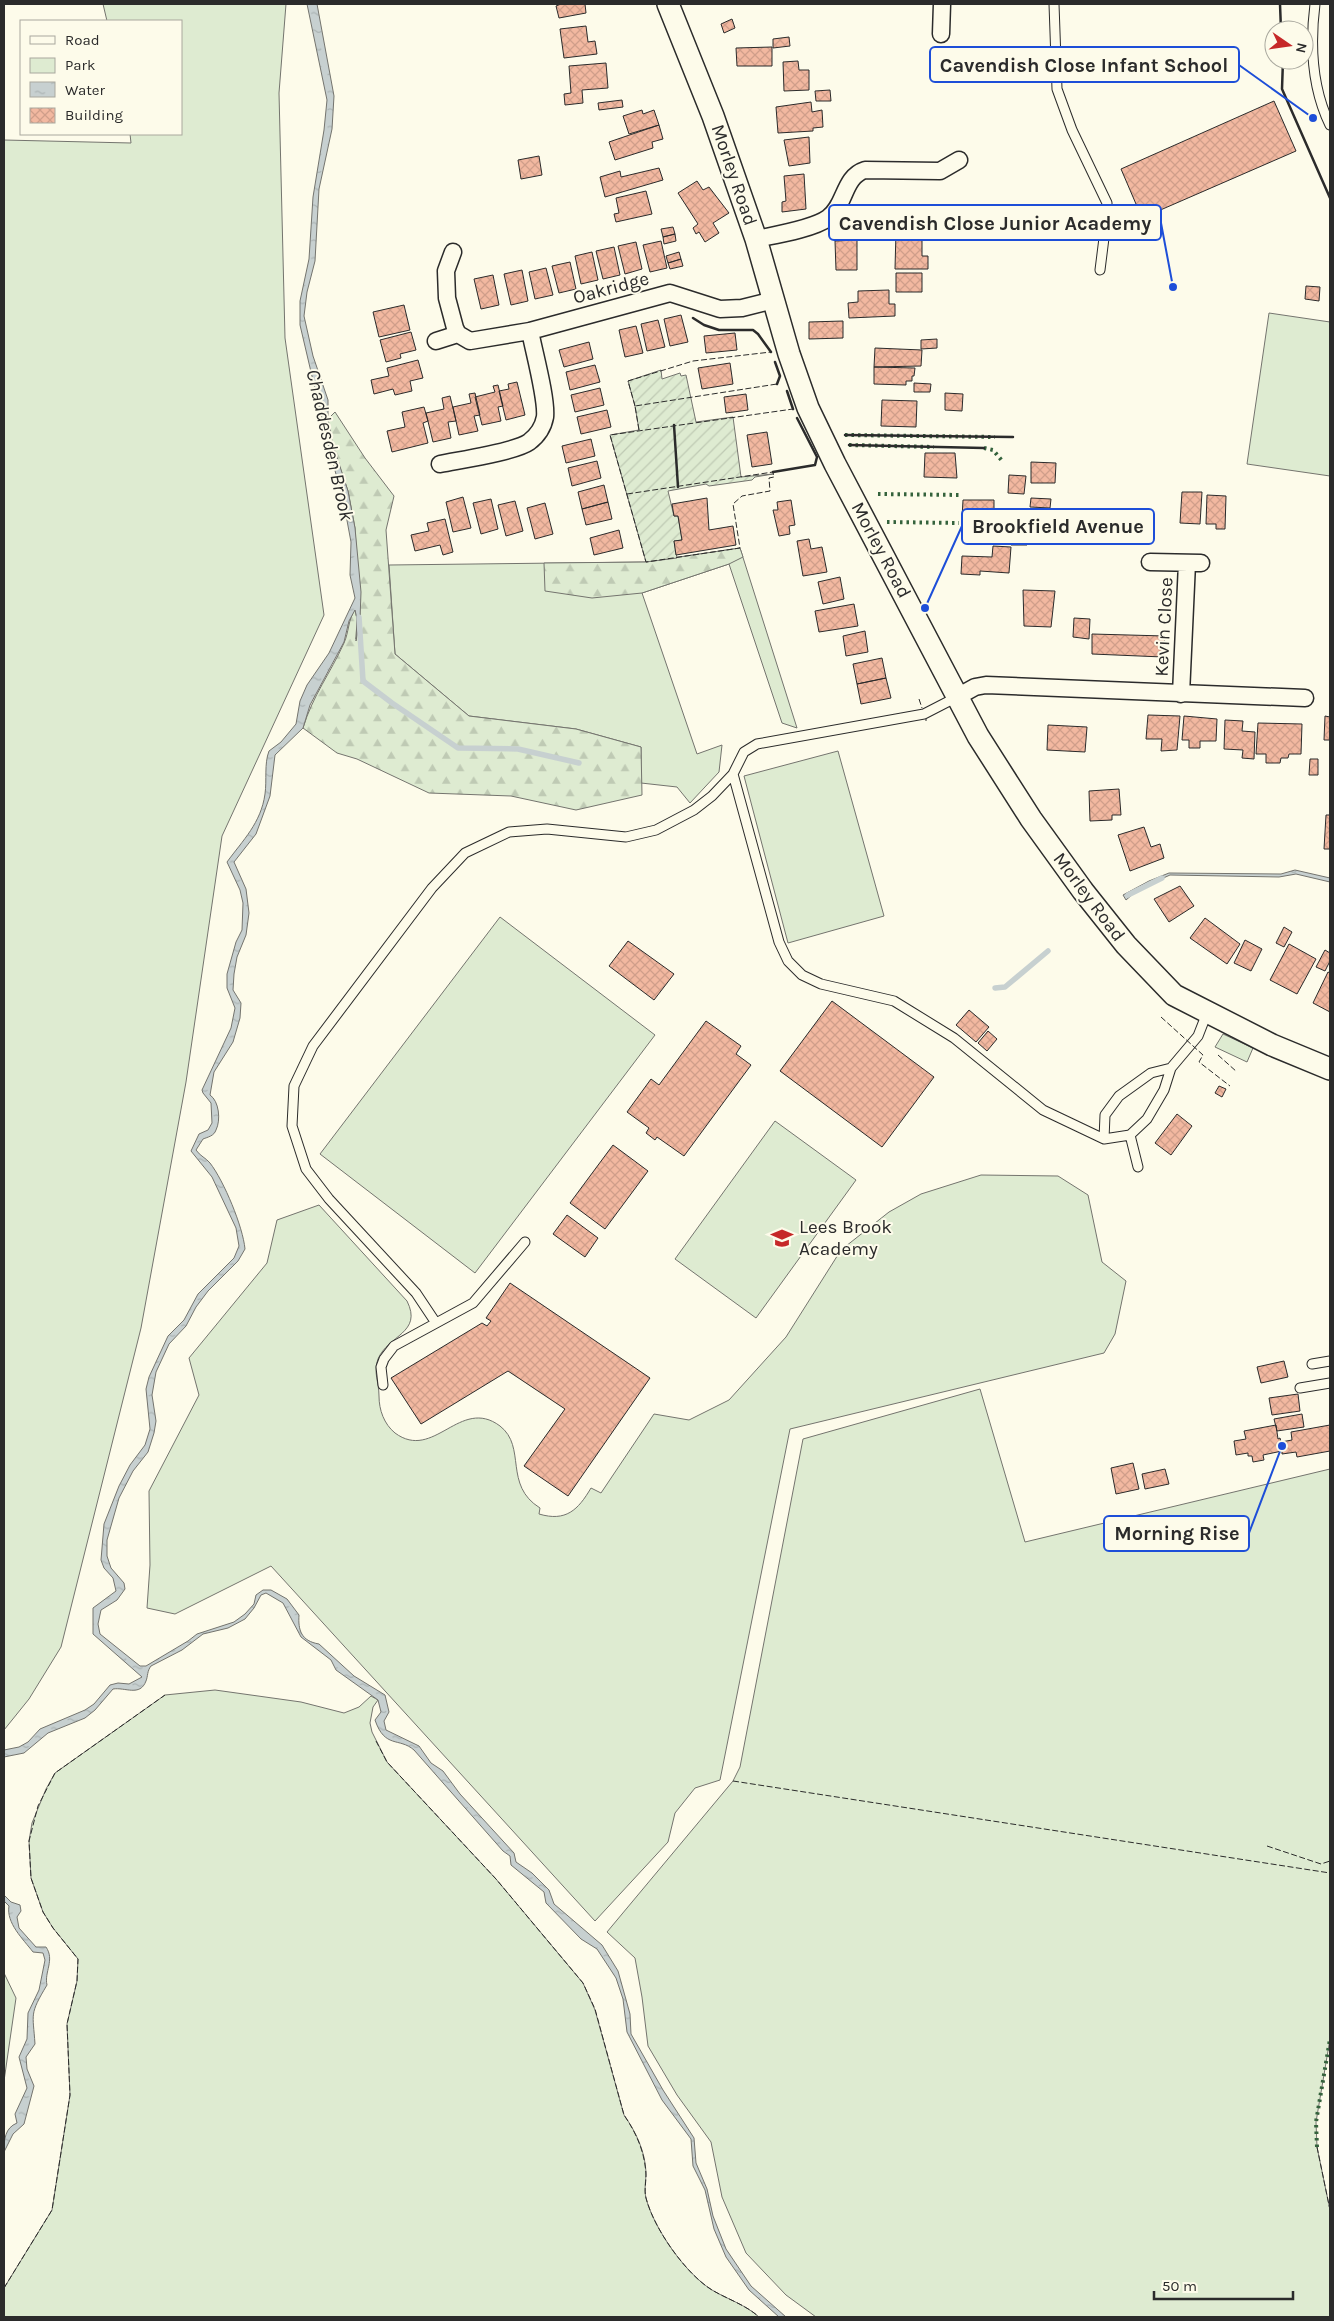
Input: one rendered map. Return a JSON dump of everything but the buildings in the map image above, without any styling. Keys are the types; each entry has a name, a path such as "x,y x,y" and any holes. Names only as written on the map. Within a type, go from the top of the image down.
{"street":[{"name":"Morley Road","path":"668,4 713,116 756,240 792,365 808,408 835,464 978,736 1030,819 1120,937 1174,995 1272,1045 1330,1069"},
{"path":"940,34 942,4"},
{"path":"756,240 828,218 838,208 852,178 865,170 940,171 959,160"},
{"path":"436,341 458,334 447,298 446,271 453,252"},
{"name":"Oakridge","path":"458,334 470,341 530,331 670,293 720,310 742,308 774,300"},
{"path":"440,464 527,444 540,433 545,418 544,401 530,331"},
{"name":"Kevin Close","path":"1150,562 1194,563 1181,694"},
{"path":"957,697 975,687 986,685 1305,698"}],"lane":[{"path":"1054,4 1057,89 1072,130 1107,202 1108,214 1100,270"},
{"path":"1315,4 1312,25 1314,70 1324,113 1330,125"},
{"path":"436,1323 416,1293 329,1199 306,1169 292,1126 294,1086 313,1046 432,888 465,854 509,832 547,829 626,837 656,830 694,810 712,796 733,774 744,752 757,744 924,714 957,697"},
{"path":"733,774 779,942 794,969 821,984 894,1002 954,1038 1043,1110 1104,1139 1130,1136 1146,1119 1164,1090 1171,1068 1198,1036 1207,1013"},
{"path":"1104,1139 1105,1115 1119,1096 1151,1073 1171,1068"},
{"path":"1130,1136 1138,1167"},
{"path":"383,1385 381,1367 388,1352 394,1346 473,1303 525,1242"},
{"path":"1312,1364 1330,1361"},
{"path":"1300,1388 1330,1383"}],"green space":[{"path":"103,4 286,4 279,93 285,338 324,615 222,836 186,1082 141,1328 61,1647 29,1699 4,1730 4,140 131,143 130,135 182,135 182,20 107,20"},
{"path":"1269,313 1330,322 1330,476 1247,464"},
{"path":"661,370 662,379 680,373 681,376 686,375 696,422 733,417 741,477 773,474 755,477 752,480 709,486 706,484 668,491 674,516 678,516 682,540 674,541 677,558 646,562 610,435 639,430 628,381"},
{"path":"335,412 365,458 394,496 386,530 395,654 469,716 576,729 641,747 642,795 576,810 511,796 429,793 357,759 337,753 303,728 312,705 344,643 355,609 357,619 356,639 360,619 355,528 348,491 333,447 328,419"},
{"path":"740,548 797,728 782,723 729,564 642,593 697,754 722,745 719,772 690,803 677,787 641,783 641,747 576,729 469,716 395,654 389,565 646,562"},
{"path":"740,548 743,557 729,564 642,593 592,598 545,591 544,563 646,562"},
{"path":"838,751 884,916 788,943 744,776"},
{"path":"500,917 655,1035 475,1273 320,1154"},
{"path":"1223,1034 1253,1048 1247,1062 1215,1047"},
{"path":"775,1121 856,1180 756,1318 675,1259"},
{"path":"981,1175 1058,1176 1088,1195 1102,1262 1126,1281 1115,1334 1104,1353 790,1429 720,1780 695,1788 675,1813 668,1842 595,1921 271,1566 175,1614 147,1608 150,1565 149,1491 199,1395 189,1358 267,1263 277,1220 319,1205 407,1301 411,1312 411,1320 402,1333 383,1351 377,1364 376,1373 380,1406 385,1421 391,1429 409,1440 422,1440 472,1419 486,1419 500,1426 508,1435 512,1444 522,1488 529,1499 540,1508 539,1514 557,1516 564,1515 576,1508 591,1488 601,1493 654,1414 689,1420 729,1400 786,1337 841,1250 889,1212 921,1194"},
{"path":"980,1389 1025,1542 1330,1469 1330,2039 1316,2122 1317,2147 1330,2210 1330,2317 816,2317 786,2295 746,2253 722,2197 711,2142 677,2095 648,2046 635,1958 607,1932 733,1781 740,1767 803,1439"},
{"path":"215,1690 301,1702 344,1713 359,1707 371,1696 378,1700 373,1707 370,1723 372,1732 387,1762 496,1879 583,1983 595,2010 624,2115 642,2149 646,2172 646,2198 650,2210 672,2250 702,2283 759,2317 4,2317 4,2288 52,2210 70,2095 67,2024 77,1981 78,1959 53,1928 43,1912 31,1878 29,1841 32,1823 55,1773 165,1695"},
{"path":"4,1973 16,1998 4,2081"}],"water":[{"name":"Chaddesden Brook","path":"307,4 317,4 334,96 332,129 319,189 315,261 307,292 304,316 313,356 328,400 328,419 332,442 348,491 355,528 361,592 360,619 356,641 357,619 355,610 349,621 344,642 310,705 303,728 275,755 270,796 256,834 234,862 246,889 249,913 246,935 237,957 234,974 233,990 241,1003 240,1018 233,1042 214,1072 210,1095 217,1106 218,1126 214,1134 203,1139 196,1150 210,1163 227,1192 237,1217 245,1249 238,1261 208,1291 196,1307 186,1326 169,1344 156,1372 152,1395 156,1421 154,1433 148,1452 133,1471 119,1498 107,1540 107,1556 111,1568 124,1583 125,1589 117,1600 101,1610 98,1624 100,1634 140,1666 146,1666 197,1634 234,1622 254,1604 256,1595 263,1590 271,1590 287,1599 299,1615 300,1630 304,1637 313,1643 319,1644 354,1676 385,1695 389,1712 384,1721 386,1730 419,1746 431,1763 443,1771 460,1794 514,1853 516,1862 532,1873 549,1890 554,1904 602,1945 618,1971 630,2014 631,2034 663,2090 694,2138 696,2163 707,2189 713,2216 726,2249 751,2286 786,2317 779,2317 749,2290 726,2257 714,2229 705,2190 693,2166 691,2139 662,2100 627,2032 623,1999 616,1978 597,1949 581,1939 546,1903 544,1892 511,1865 510,1856 503,1851 414,1750 383,1735 375,1720 381,1712 378,1700 336,1670 331,1660 301,1637 283,1603 266,1593 261,1595 245,1619 228,1628 203,1634 182,1650 151,1666 146,1681 140,1689 113,1689 95,1710 85,1718 48,1733 24,1753 4,1757 4,1750 19,1747 28,1742 40,1729 85,1710 94,1704 110,1685 118,1683 129,1684 142,1677 93,1634 93,1608 116,1591 113,1578 104,1568 101,1560 104,1524 119,1486 130,1465 145,1445 150,1429 146,1389 149,1377 168,1336 184,1320 198,1294 234,1258 239,1246 236,1228 212,1177 191,1151 199,1134 208,1130 212,1123 211,1103 202,1090 231,1028 235,1008 227,988 227,974 236,942 242,930 243,903 240,890 227,862 251,831 260,814 265,794 269,751 281,742 296,724 300,701 307,685 329,653 355,598 350,575 351,542 343,499 330,453 300,325 300,301 309,259 313,197 327,100"},
{"path":"1295,870 1330,878 1330,882 1296,874 1279,877 1170,875 1139,889 1126,900 1123,895 1169,873 1281,874"},
{"path":"4,1895 11,1902 20,1905 21,1911 17,1917 19,1928 36,1947 46,1947 50,1957 46,1980 47,1985 37,2003 34,2014 35,2044 26,2057 27,2069 34,2086 24,2124 13,2134 4,2152 6,2134 17,2123 15,2114 27,2088 19,2057 27,2039 28,2013 39,1990 45,1960 43,1953 33,1952 16,1930 10,1919 9,1906 4,1901"}],"waterway":[{"path":"359,617 363,681 458,748 518,749 579,763"},
{"path":"1128,895 1162,878"},
{"path":"995,988 1005,987 1048,951"}],"hedge":[{"path":"845,435 995,437"},
{"path":"849,445 934,447"},
{"path":"984,448 993,450 1003,462"},
{"path":"878,494 962,495"},
{"path":"887,522 959,523"},
{"path":"1317,2147 1316,2122 1330,2039"}],"fence":[{"path":"635,406 628,381 693,361 771,352"},
{"path":"639,430 635,406 777,384"},
{"path":"627,494 773,472 774,477 769,478 770,491 742,496 733,504 740,548 646,562 610,435 793,409"},
{"path":"919,699 922,708"},
{"path":"1161,1017 1203,1055 1199,1062 1230,1086"},
{"path":"1218,1055 1237,1072"},
{"path":"4,2288 52,2210 70,2095 67,2024 77,1981 78,1959 53,1928 43,1912 31,1878 29,1841 38,1806 55,1773 165,1695"},
{"path":"376,1741 387,1762 496,1879 583,1983 595,2009 624,2115 633,2129 642,2151 646,2175 645,2195 656,2223 672,2250 702,2283 759,2317"},
{"path":"733,1781 1330,1873"},
{"path":"1267,1846 1321,1864 1330,1861"},
{"path":"1317,2147 1330,2210"}],"wall":[{"path":"1280,4 1281,20"},
{"path":"1283,70 1282,89 1330,198"},
{"path":"693,318 704,325 719,330 753,330 771,352"},
{"path":"775,362 780,376 777,384"},
{"path":"787,391 793,409"},
{"path":"773,472 815,465 817,457 797,418"},
{"path":"674,425 678,487"},
{"path":"845,435 1013,437"},
{"path":"849,445 984,448"}],"place":[{"name":"Cavendish Close Infant School","path":"1313,118"},
{"name":"Cavendish Close Junior Academy","path":"1173,287"},
{"name":"Brookfield Avenue","path":"925,608"},
{"name":"Lees Brook Academy","path":"782,1238"},
{"name":"Morning Rise","path":"1282,1446"}]}
